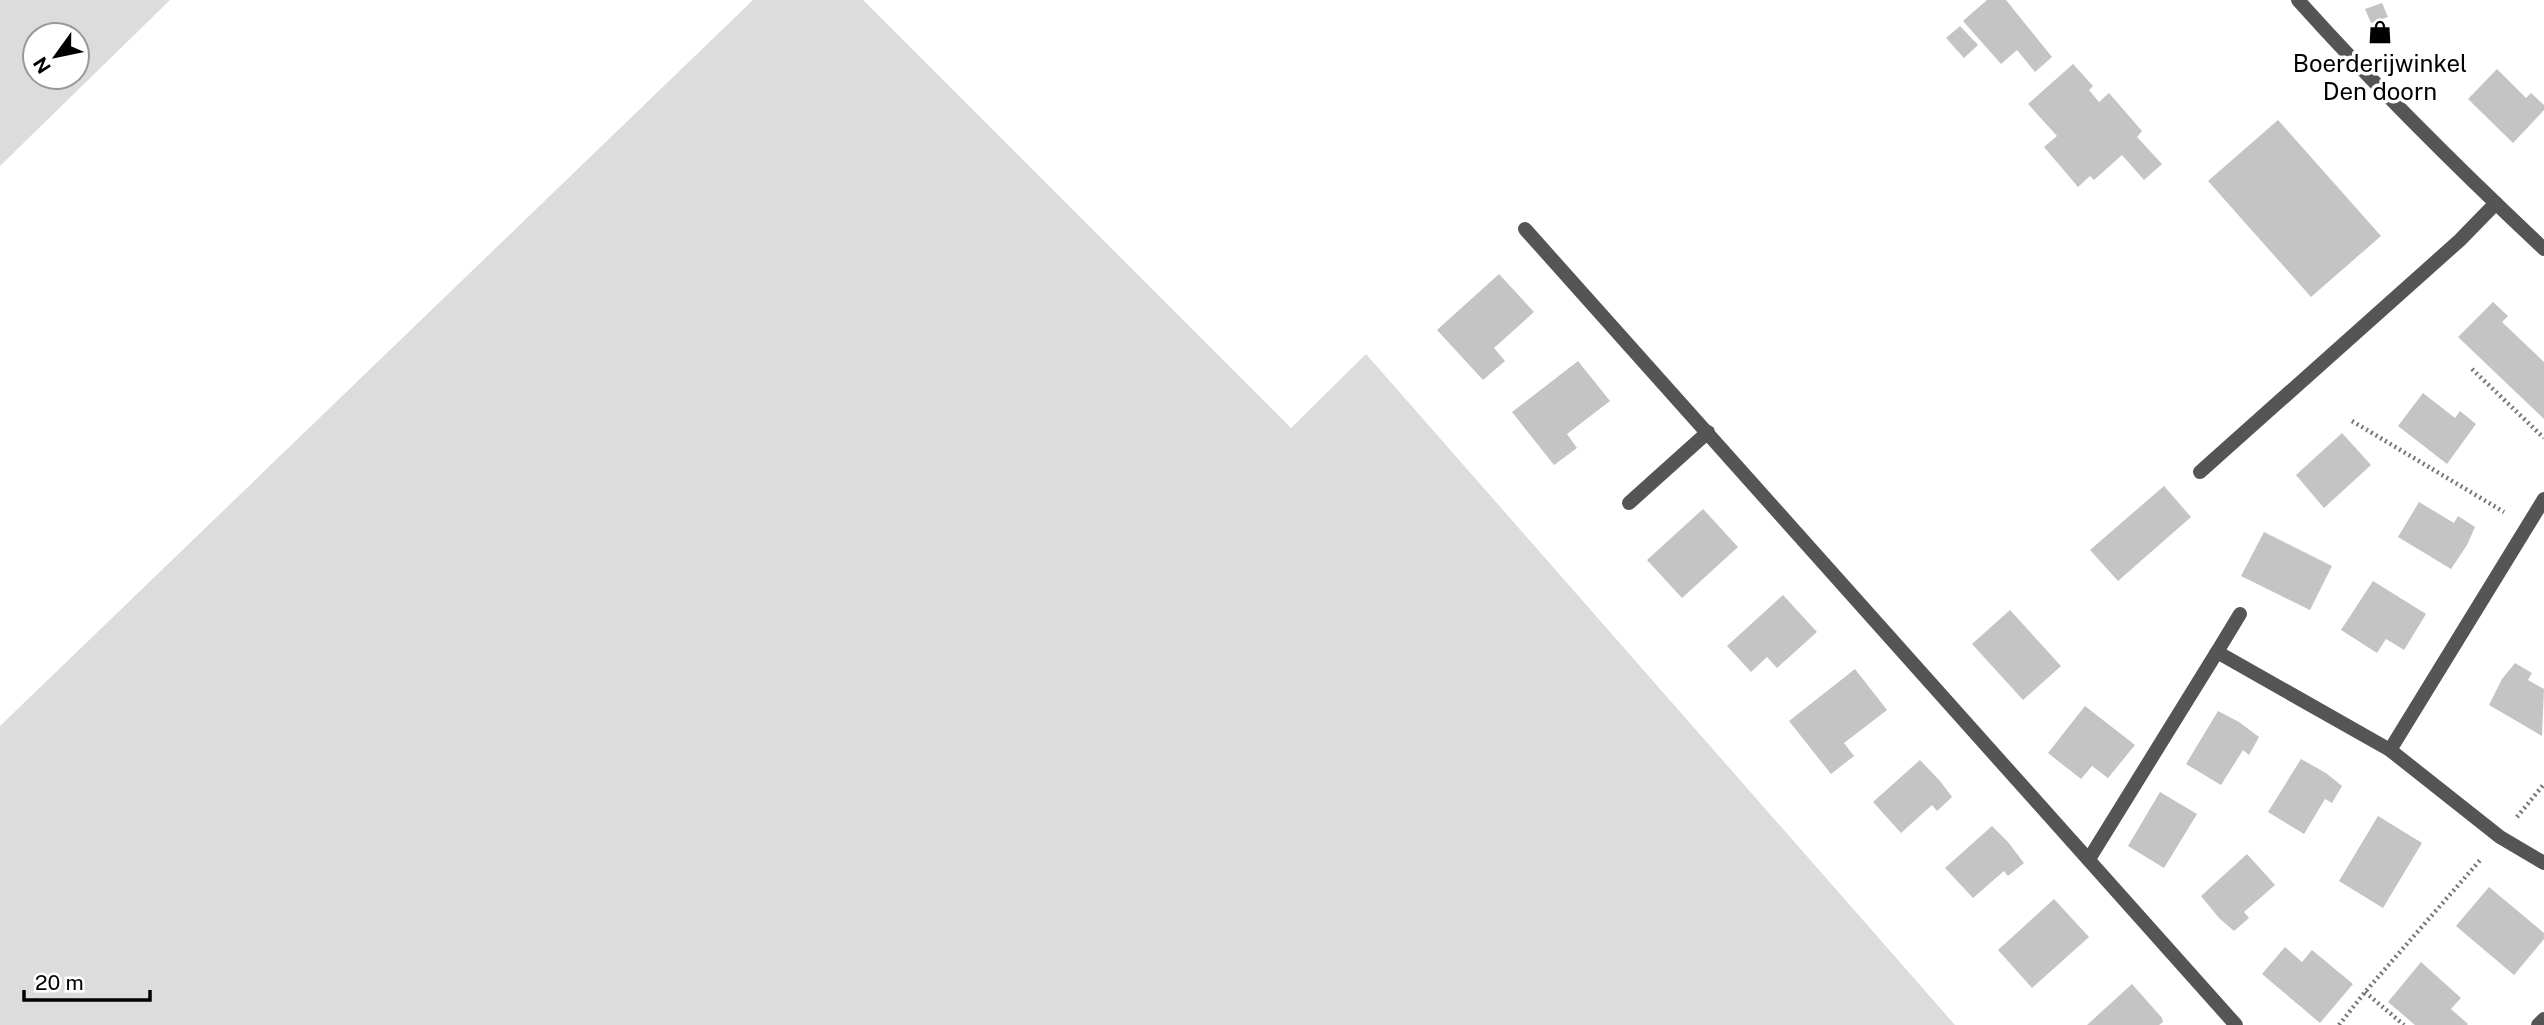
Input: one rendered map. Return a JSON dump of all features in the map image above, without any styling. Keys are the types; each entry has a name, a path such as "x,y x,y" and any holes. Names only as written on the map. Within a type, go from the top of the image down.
{"street":[{"path":"2298,0 2345,52 2544,249"},
{"path":"2200,472 2460,240 2496,203"},
{"path":"1525,229 2236,1025"},
{"path":"1629,503 1707,432"},
{"path":"2390,750 2544,499"},
{"path":"2088,859 2240,614"},
{"path":"2217,652 2390,750 2500,837 2544,863"},
{"path":"2538,1025 2544,1019"}],"path":[{"path":"2472,369 2544,438"},
{"path":"2351,421 2527,526"},
{"path":"2339,1025 2544,784"},
{"path":"2365,992 2404,1025"}],"shaded area":[{"path":"0,0 170,0 91,77 91,21 21,21 21,91 77,91 0,166"},
{"path":"753,0 863,0 1291,428 1366,354 1955,1025 0,1025 0,726"}],"building":[{"path":"1987,0 2006,0 2052,57 2035,72 2017,50 2001,64 1963,21"},
{"path":"2382,3 2388,17 2371,23 2365,9"},
{"path":"1960,26 1978,45 1964,58 1946,38"},
{"path":"2073,64 2093,86 2089,90 2099,102 2109,93 2142,131 2137,137 2162,164 2144,180 2122,155 2094,180 2090,176 2078,187 2044,147 2057,136 2028,104"},
{"path":"2497,69 2526,98 2531,93 2544,105 2544,110 2513,143 2468,99"},
{"path":"2278,120 2381,236 2311,297 2208,181"},
{"path":"1499,274 1534,312 1494,348 1505,361 1483,380 1437,330"},
{"path":"2493,302 2508,316 2502,322 2544,362 2544,419 2458,337"},
{"path":"1578,361 1610,401 1567,434 1577,448 1554,465 1512,412"},
{"path":"2423,393 2455,418 2460,411 2476,424 2447,464 2398,426"},
{"path":"2342,433 2371,465 2324,508 2296,475"},
{"path":"2164,486 2191,517 2118,581 2090,550"},
{"path":"2419,502 2454,523 2458,516 2475,527 2451,569 2398,537"},
{"path":"1703,509 1738,547 1682,598 1647,560"},
{"path":"2264,532 2332,566 2310,610 2241,576"},
{"path":"2373,581 2426,614 2404,650 2386,639 2377,653 2341,630"},
{"path":"1783,595 1817,632 1777,668 1767,657 1751,672 1727,646"},
{"path":"2010,610 2061,666 2023,700 1972,644"},
{"path":"2515,663 2532,673 2528,680 2544,689 2542,736 2489,705 2502,679"},
{"path":"1855,669 1887,710 1844,743 1854,756 1831,774 1789,721"},
{"path":"2085,706 2135,745 2108,778 2092,766 2081,779 2048,753"},
{"path":"2218,711 2259,737 2249,755 2243,750 2221,785 2186,764"},
{"path":"2301,759 2342,786 2332,803 2325,799 2304,834 2268,812"},
{"path":"1920,760 1952,797 1937,811 1932,805 1901,833 1873,802"},
{"path":"2160,792 2197,814 2164,868 2128,846"},
{"path":"2378,816 2422,843 2383,908 2339,881"},
{"path":"1992,826 2024,863 2008,876 2004,871 1973,898 1945,868"},
{"path":"2247,854 2275,885 2244,912 2249,918 2234,931 2201,896"},
{"path":"2489,887 2544,933 2544,939 2514,975 2456,926"},
{"path":"2054,899 2089,937 2032,988 1998,950"},
{"path":"2285,947 2302,962 2312,950 2353,984 2320,1023 2262,974"},
{"path":"2421,962 2461,998 2451,1009 2467,1025 2415,1025 2388,1002"},
{"path":"2132,984 2163,1022 2159,1025 2087,1025"}],"place":[{"name":"Boerderijwinkel Den doorn","path":"2380,32"}]}
